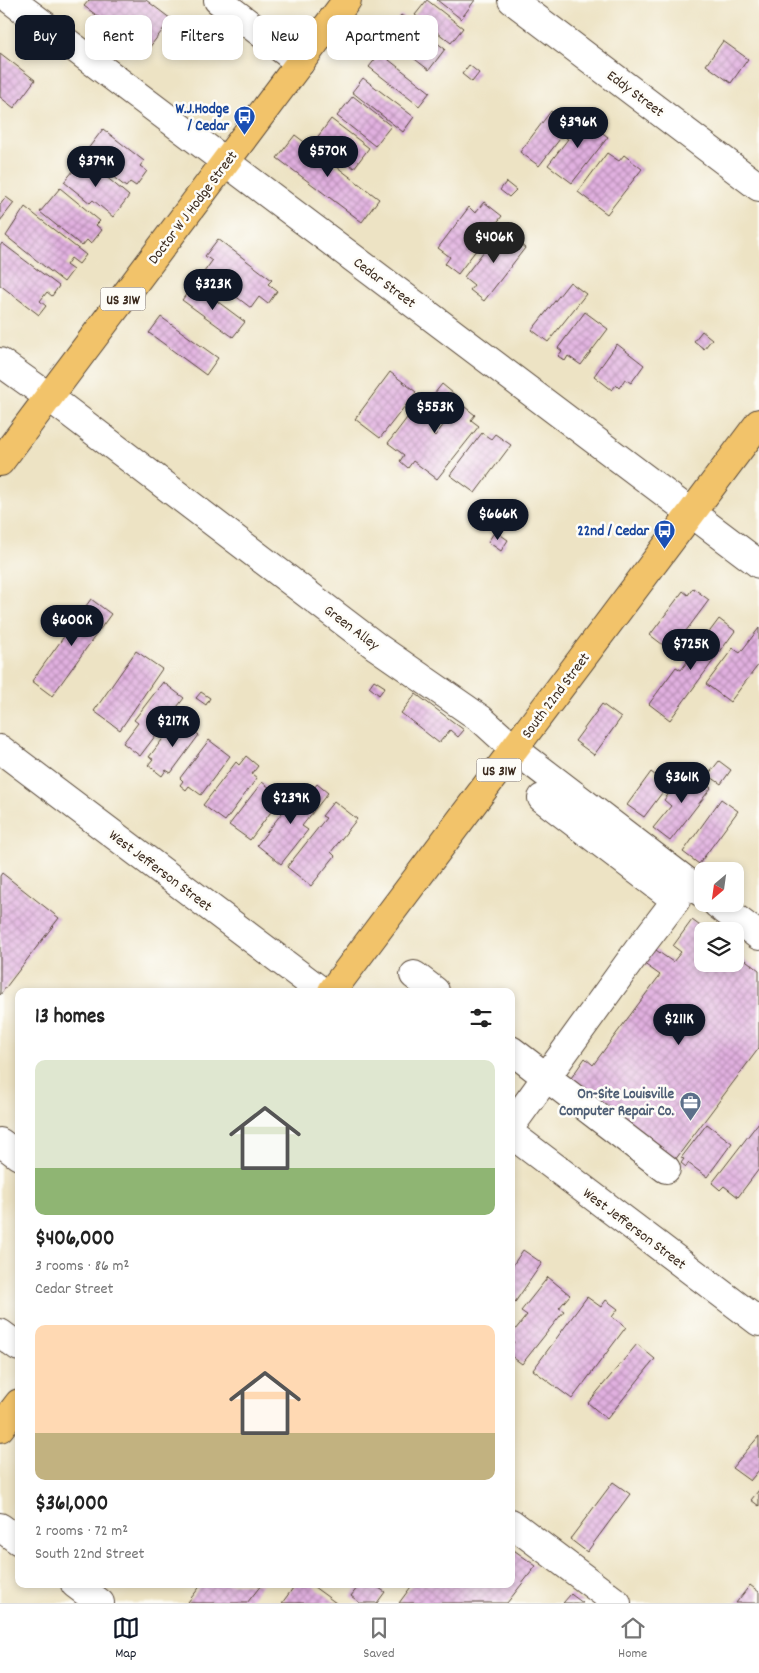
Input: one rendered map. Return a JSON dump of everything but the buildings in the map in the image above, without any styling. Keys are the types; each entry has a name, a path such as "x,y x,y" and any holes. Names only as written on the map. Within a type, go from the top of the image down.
{"main road":[{"name":"Doctor W J Hodge Street","path":"0,462 347,0"},
{"name":"South 22nd Street","path":"334,988 759,423"}],"street":[{"name":"Cedar Street","path":"11,0 759,564"},
{"path":"218,0 300,63"},
{"name":"Eddy Street","path":"512,0 759,186"},
{"name":"Green Alley","path":"0,362 49,397 377,647 481,719 514,749 694,887"},
{"name":"West Jefferson Street","path":"0,748 317,988"},
{"path":"515,1120 676,900 542,798"},
{"path":"728,912 759,936"},
{"path":"515,1053 666,1169"},
{"name":"West Jefferson Street","path":"515,1137 759,1322"},
{"path":"0,1142 15,1153"},
{"path":"515,1526 617,1603"},
{"path":"0,1527 15,1538"},
{"path":"79,1588 100,1603"}],"place":[{"name":"W.J.Hodge / Cedar","path":"245,136"},
{"name":"22nd / Cedar","path":"665,549"},
{"name":"On-Site Louisville Computer Repair Co.","path":"690,1121"}]}
